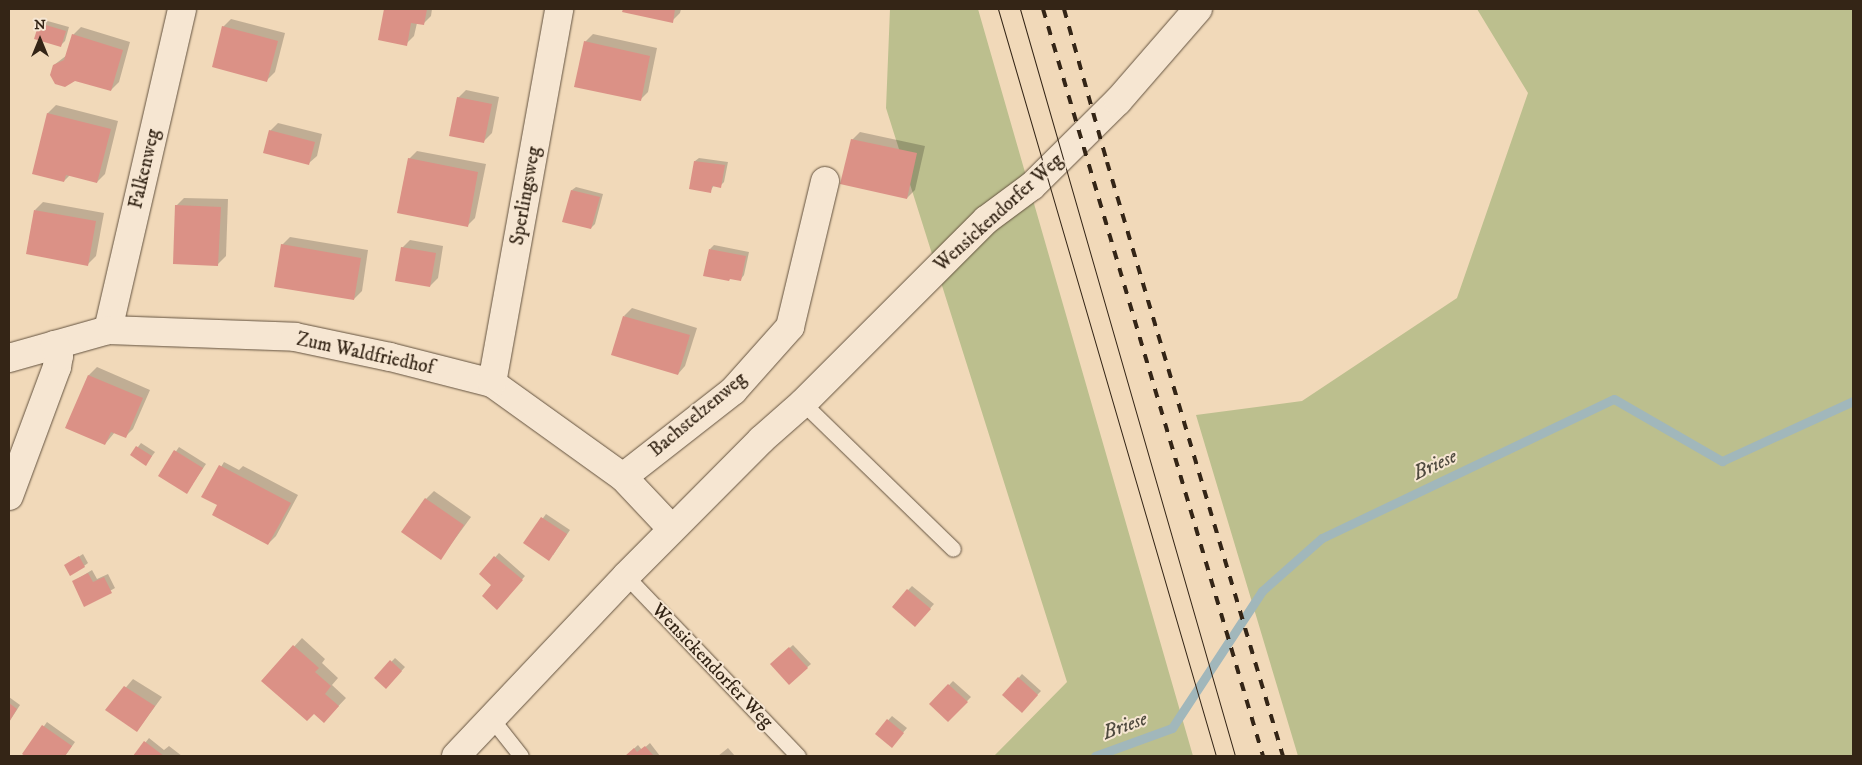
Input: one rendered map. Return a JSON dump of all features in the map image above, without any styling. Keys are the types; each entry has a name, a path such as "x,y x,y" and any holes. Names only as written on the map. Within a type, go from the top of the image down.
{"street":[{"name":"Falkenweg","path":"108,330 182,9"},
{"name":"Sperlingsweg","path":"492,383 559,9"},
{"name":"Wensickendorfer Weg","path":"456,756 490,718 672,529 986,220 1032,186 1098,120 1198,9"},
{"name":"Bachstelzenweg","path":"623,478 733,391 790,327 825,181"},
{"name":"Zum Waldfriedhof","path":"9,358 108,330 295,337 390,356 492,383 623,478 672,529"},
{"path":"9,496 57,367 59,356 55,345"}],"lane":[{"path":"803,402 953,549"},
{"name":"Wensickendorfer Weg","path":"626,576 798,756"},
{"path":"490,718 521,756"}],"green space":[{"path":"890,9 978,9 1193,756 994,756 1067,682 886,108"},
{"path":"1477,9 1853,9 1853,756 1298,756 1196,415 1302,401 1457,298 1528,93"}],"building":[{"path":"384,9 427,9 424,25 411,23 407,46 378,40"},
{"path":"623,9 675,9 673,23 622,12"},
{"path":"39,23 66,31 61,47 34,39"},
{"path":"222,26 278,41 267,82 212,67"},
{"path":"72,34 123,50 111,91 75,81 65,87 55,84 50,75 53,65 64,60"},
{"path":"584,41 650,56 641,101 574,87"},
{"path":"457,97 492,104 484,143 449,136"},
{"path":"47,113 111,129 97,183 66,175 64,182 32,174"},
{"path":"269,130 315,142 309,165 263,153"},
{"path":"851,139 917,153 907,199 840,184"},
{"path":"408,158 478,172 468,227 397,213"},
{"path":"694,161 725,165 721,188 712,186 711,193 689,189"},
{"path":"571,190 600,197 591,229 562,222"},
{"path":"175,205 221,207 218,266 173,264"},
{"path":"34,210 96,221 88,266 26,254"},
{"path":"281,244 361,258 354,300 274,287"},
{"path":"401,247 436,253 430,287 395,281"},
{"path":"709,249 746,256 741,281 730,279 729,281 703,276"},
{"path":"623,316 690,335 678,375 611,355"},
{"path":"88,375 143,398 126,438 111,432 105,445 65,428"},
{"path":"136,446 152,456 146,466 130,455"},
{"path":"174,450 203,468 187,494 158,476"},
{"path":"219,465 291,503 268,545 212,515 217,505 201,497"},
{"path":"425,498 464,525 441,560 401,532"},
{"path":"541,517 567,534 549,561 523,543"},
{"path":"79,556 85,567 70,576 64,565"},
{"path":"494,556 523,580 497,610 482,596 491,585 479,574"},
{"path":"88,573 93,582 104,577 112,593 84,607 72,581"},
{"path":"907,589 931,609 915,627 892,607"},
{"path":"293,645 319,668 315,672 331,686 325,694 339,706 324,723 314,714 307,721 261,681"},
{"path":"789,647 808,668 789,685 770,664"},
{"path":"390,660 402,671 386,689 374,678"},
{"path":"1018,677 1038,695 1022,713 1002,695"},
{"path":"948,684 968,702 948,722 929,704"},
{"path":"124,686 155,706 137,732 105,710"},
{"path":"9,703 17,709 9,722"},
{"path":"887,719 904,733 892,748 875,734"},
{"path":"42,725 72,746 65,756 25,756 22,754"},
{"path":"144,741 164,756 133,756"},
{"path":"645,746 654,756 625,756 634,748 637,752"}],"waterway":[{"name":"Briese","path":"1095,756 1172,728 1262,591 1322,538 1614,399 1722,461 1853,401"}],"tram line":[{"path":"998,9 1216,756"},
{"path":"1020,9 1235,756"}],"railway":[{"path":"1043,9 1263,756"},
{"path":"1064,9 1107,162 1283,756"}]}
